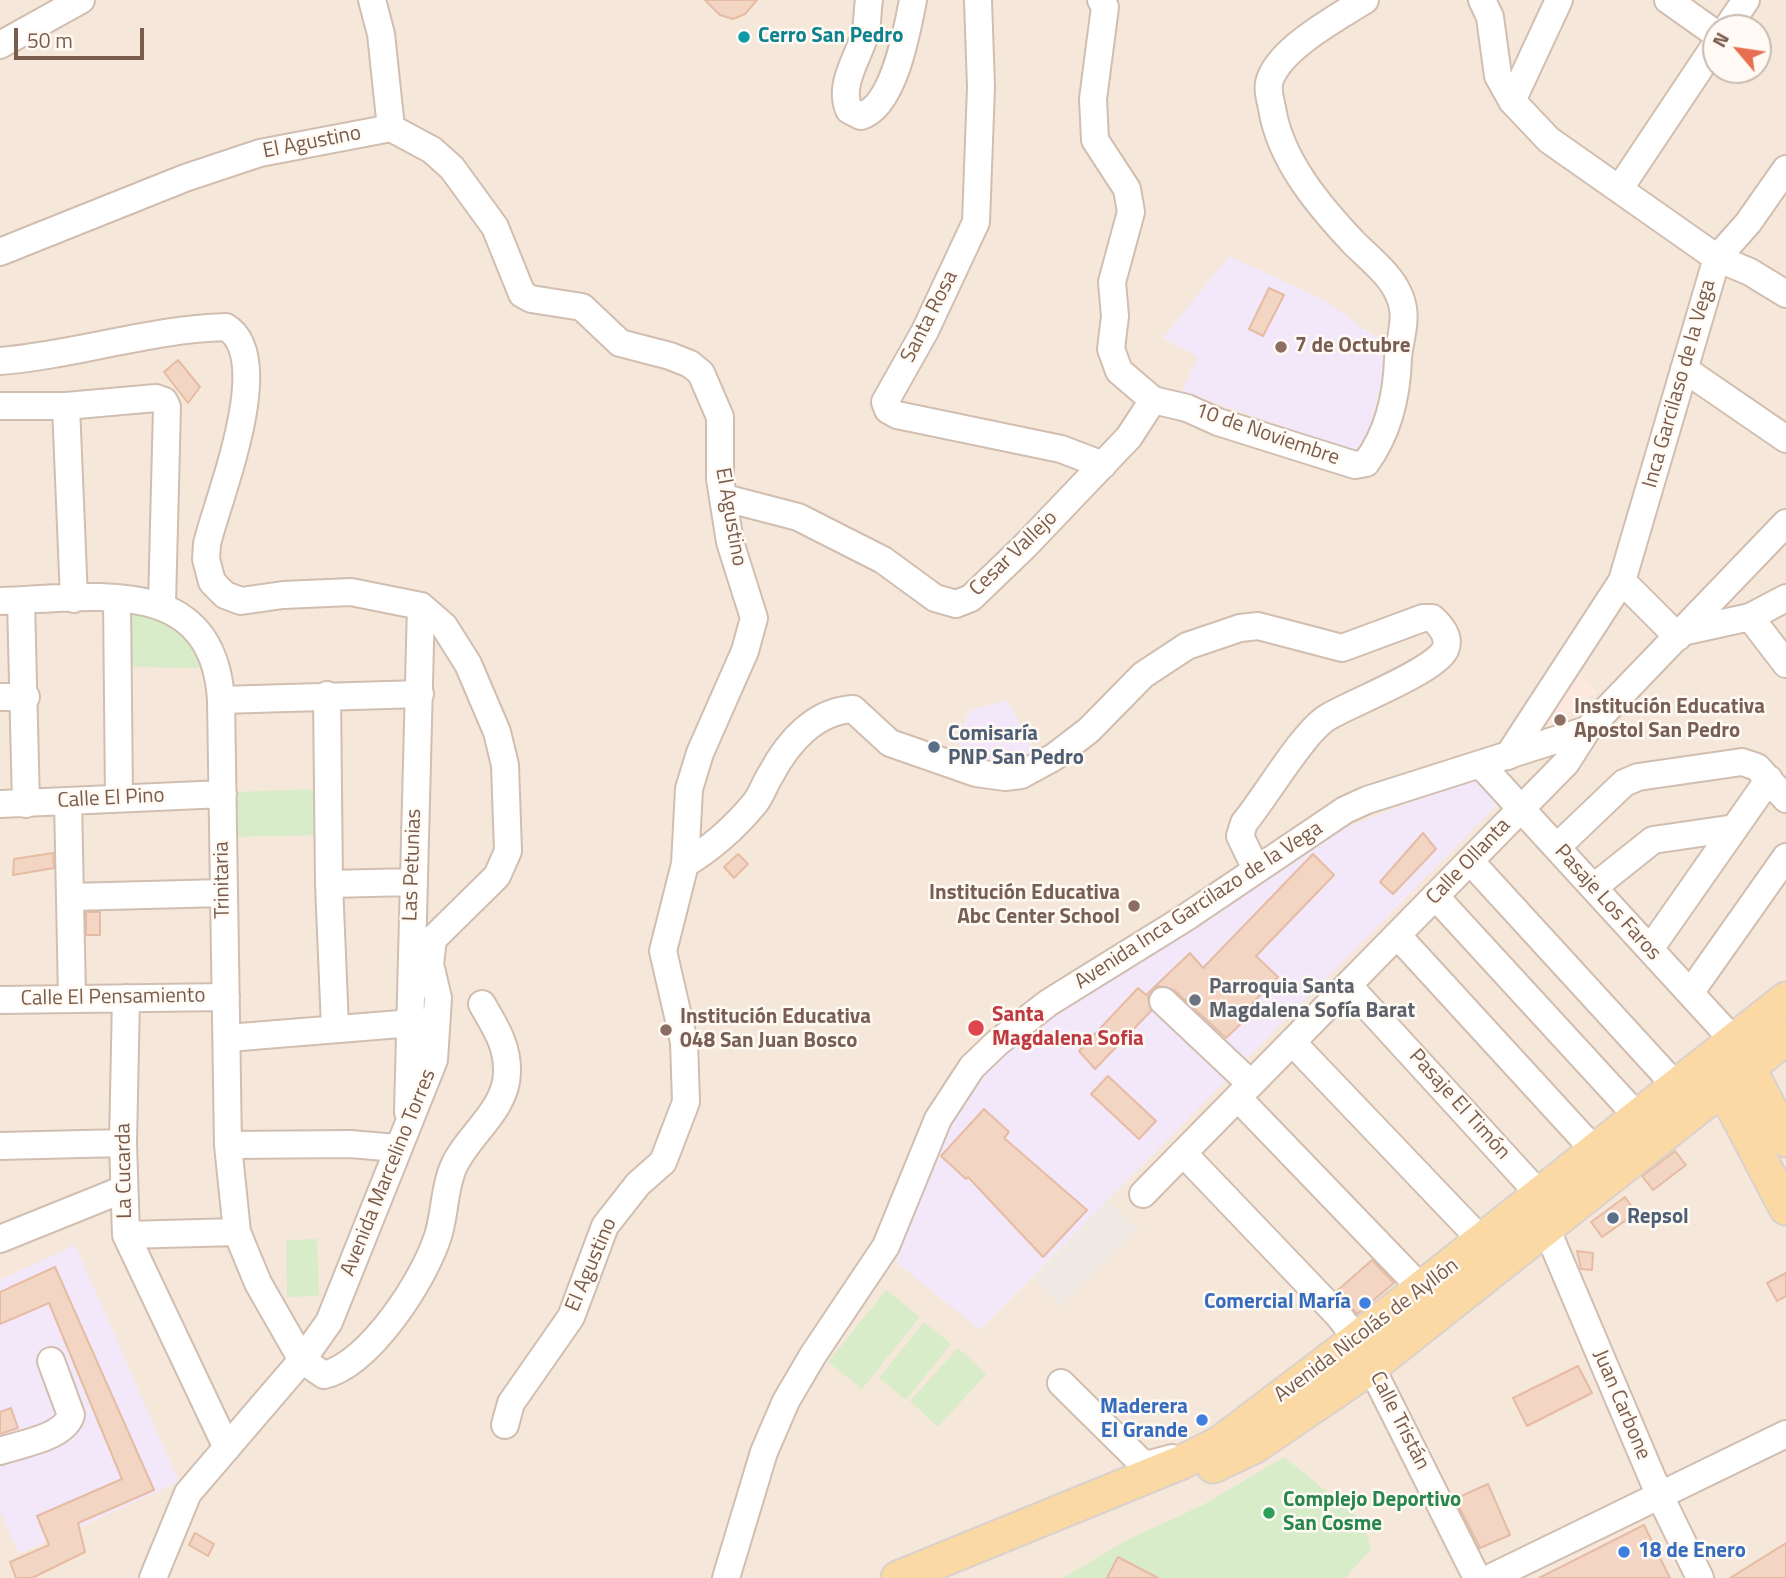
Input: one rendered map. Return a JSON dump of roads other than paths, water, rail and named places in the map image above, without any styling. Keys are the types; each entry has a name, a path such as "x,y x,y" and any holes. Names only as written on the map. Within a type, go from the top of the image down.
{"main road":[{"name":"Avenida Nicolás de Ayllón","path":"898,1578 1182,1462 1220,1443 1364,1353 1547,1230 1729,1064 1786,999"},
{"name":"Avenida Nicolás de Ayllón","path":"958,1578 1151,1495 1255,1446 1364,1353 1422,1289 1676,1086 1786,1039"},
{"path":"1729,1064 1784,1126"},
{"path":"1729,1064 1786,1208"}],"street":[{"path":"0,45 80,0"},
{"path":"372,0 381,34 391,128"},
{"path":"869,0 865,34 850,71 845,100 849,110 861,116 878,107 898,64 913,0"},
{"name":"Santa Rosa","path":"978,0 981,88 976,222 925,331 886,402 888,410 897,415 1061,449 1103,465"},
{"path":"1101,0 1105,7 1093,99 1095,140 1127,189 1131,212 1112,282 1115,316 1111,349 1119,371 1153,400"},
{"name":"10 de Noviembre","path":"1153,400 1187,408 1218,422 1355,465 1366,463 1375,452 1389,418 1395,391 1403,338 1403,307 1394,284 1307,187 1275,131 1268,86 1282,60 1310,37 1365,0"},
{"name":"Inca Garcilaso de la Vega","path":"1482,0 1490,17 1498,76 1512,101 1549,140 1717,258 1622,581 1576,656 1508,756"},
{"path":"1512,101 1559,0"},
{"path":"1668,0 1702,24"},
{"path":"1620,188 1702,65"},
{"name":"El Agustino","path":"0,252 185,178 260,153 391,128 432,150 452,168 495,228 522,294 531,299 582,307 620,343 670,356 690,365 701,373 720,417 720,479 730,542 754,618 745,651 700,753 689,789 685,864 663,951 684,1042 686,1102 663,1162 638,1184 605,1226 571,1317 511,1403 505,1425"},
{"path":"1786,169 1748,223 1717,258 1750,272 1786,294"},
{"path":"0,361 60,354 189,330 226,327 234,333 244,365 243,417 207,544 206,559 212,582 225,594 241,601 283,595 351,592 421,606"},
{"path":"1684,369 1786,439"},
{"path":"0,406 66,406 156,398 164,401 167,407 162,605 117,599 10,601 13,697 26,804"},
{"name":"Cesar Vallejo","path":"725,498 798,517 883,561 935,598 956,604 971,598 1103,465 1129,436 1153,400"},
{"path":"66,406 74,599"},
{"name":"Calle Ollanta","path":"1143,1194 1566,763 1587,730 1786,523"},
{"path":"1622,581 1680,634 1749,617 1786,598"},
{"path":"117,599 119,798"},
{"name":"Trinitaria","path":"162,605 183,616 198,631 216,664 221,700 228,1145 237,1232 258,1283 302,1360"},
{"name":"Las Petunias","path":"408,1124 421,606"},
{"name":"Avenida Marcelino Torres","path":"153,1578 188,1493 302,1360 329,1322 397,1148 430,1074 438,1022 438,998 430,964 433,939 497,876 508,851 509,816 505,765 488,711 457,645 444,626 421,606"},
{"path":"1749,617 1786,664"},
{"path":"685,864 707,850 754,803 771,772 793,743 828,712 853,709 890,743 976,773 1005,777 1021,775 1054,757 1089,730 1143,675 1186,646 1240,628 1258,626 1342,648 1423,618 1432,618 1445,632 1447,642 1439,657 1366,700 1325,719 1244,823 1240,836 1256,869"},
{"path":"221,700 420,694"},
{"path":"327,695 329,884 335,1027"},
{"name":"Avenida Inca Garcilazo de la Vega","path":"726,1578 764,1452 786,1401 813,1355 886,1246 938,1119 955,1089 997,1043 1048,1003 1367,800 1587,730"},
{"path":"1557,848 1614,792 1638,777 1742,762 1757,767 1778,789 1735,828 1650,949"},
{"name":"Pasaje Los Faros","path":"1481,765 1690,993 1729,1064"},
{"name":"Calle El Pino","path":"0,804 223,794"},
{"path":"68,801 72,998"},
{"path":"1594,887 1653,840 1735,828"},
{"path":"1690,993 1786,857"},
{"path":"1470,860 1676,1086"},
{"path":"329,884 412,882"},
{"path":"70,897 223,893"},
{"path":"1435,896 1638,1117"},
{"path":"1397,935 1595,1152"},
{"name":"Pasaje El Timón","path":"1348,985 1540,1195"},
{"name":"Calle El Pensamiento","path":"0,1000 226,997"},
{"name":"La Cucarda","path":"126,998 123,1143 126,1235 227,1448"},
{"path":"1163,1001 1422,1289"},
{"path":"302,1360 324,1375 339,1371 363,1353 424,1270 438,1235 452,1170 465,1147 503,1096 507,1074 505,1045 482,1004"},
{"path":"228,1038 335,1027 438,1022"},
{"path":"1292,1042 1483,1242"},
{"path":"0,1146 123,1143"},
{"path":"228,1145 350,1144 397,1148"},
{"name":"Calle Tristán","path":"1183,1153 1338,1315 1364,1353 1477,1578"},
{"path":"0,1239 124,1189"},
{"name":"Juan Carbone","path":"1547,1230 1659,1494 1700,1578"},
{"path":"126,1235 237,1232"},
{"path":"1061,1383 1141,1462 1150,1464 1182,1455 1205,1443 1342,1342 1364,1353"},
{"path":"0,1451 54,1433 69,1421 71,1415 51,1361"},
{"path":"1490,1578 1786,1434"}],"place":[{"name":"Cerro San Pedro","path":"744,37"},
{"name":"7 de Octubre","path":"1281,347"},
{"name":"Institución Educativa Apostol San Pedro","path":"1560,720"},
{"name":"Comisaría PNP San Pedro","path":"934,747"},
{"name":"Institución Educativa Abc Center School","path":"1134,906"},
{"name":"Parroquia Santa Magdalena Sofía Barat","path":"1195,1000"},
{"name":"Santa Magdalena Sofia","path":"976,1028"},
{"name":"Institución Educativa 048 San Juan Bosco","path":"666,1030"},
{"name":"Repsol","path":"1613,1218"},
{"name":"Comercial María","path":"1365,1303"},
{"name":"Maderera El Grande","path":"1202,1420"},
{"name":"Complejo Deportivo San Cosme","path":"1269,1513"},
{"name":"18 de Enero","path":"1624,1552"}]}
